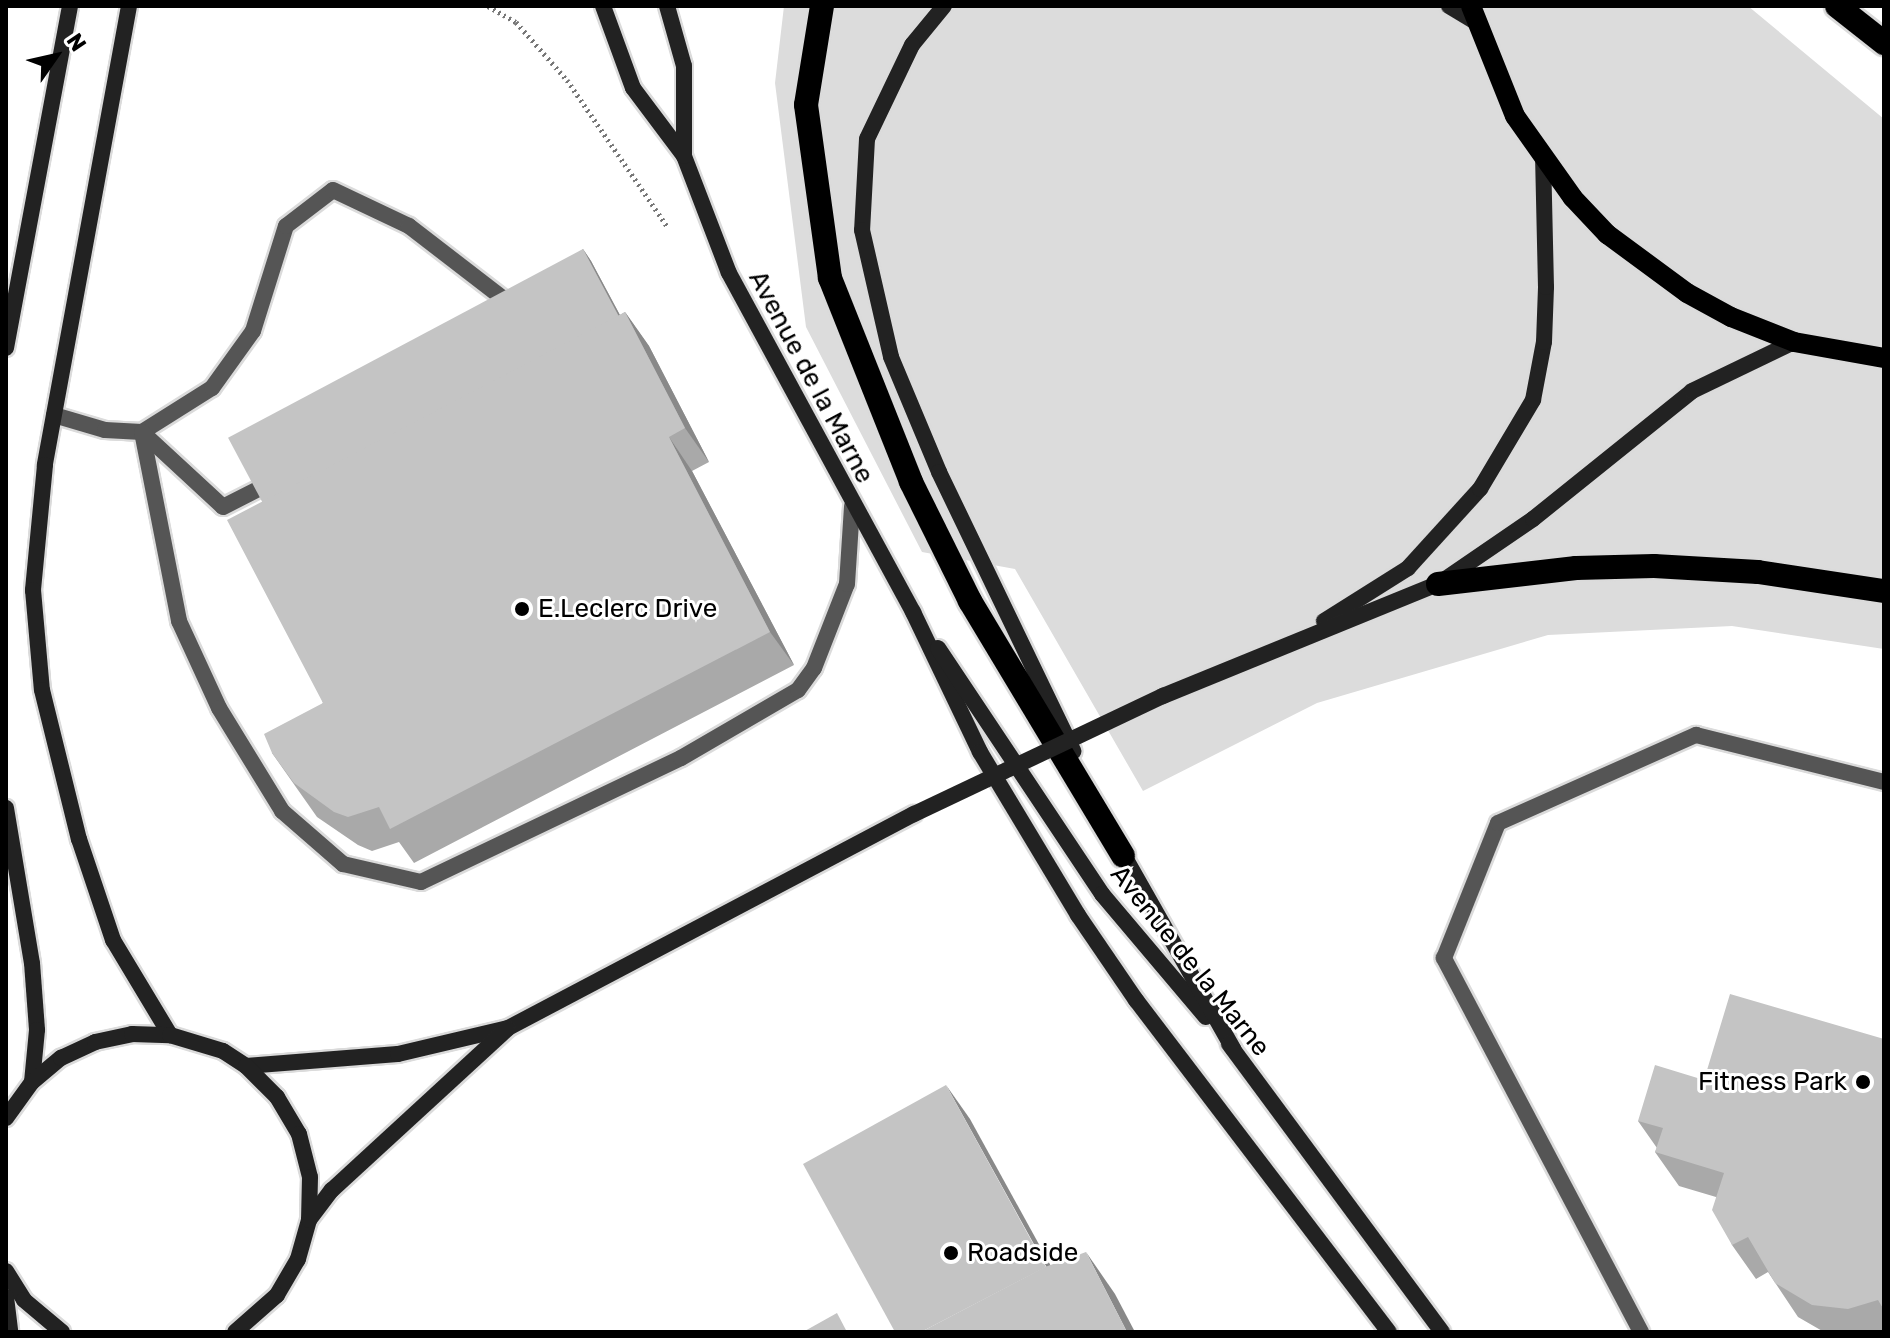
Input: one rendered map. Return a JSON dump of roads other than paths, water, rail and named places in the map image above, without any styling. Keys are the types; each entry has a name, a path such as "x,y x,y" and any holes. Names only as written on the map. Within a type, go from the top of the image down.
{"highway":[{"path":"822,6 806,105 830,278 911,482 970,601 1123,856"},
{"path":"1837,6 1884,43"},
{"path":"1438,584 1576,568 1654,566 1758,572 1884,591"}],"main road":[{"path":"6,348 70,6"},
{"path":"129,6 54,415 33,590 42,690 79,839 113,940 170,1035"},
{"name":"Avenue de la Marne","path":"603,6 633,88 684,156 729,273 852,506 913,612 980,752 1078,915 1196,1081 1389,1332"},
{"name":"Avenue de la Marne","path":"667,6 684,66 684,156"},
{"path":"944,6 912,45 867,139 862,230 872,286 891,357 939,472 1123,856 1234,1050"},
{"path":"1449,6 1474,14 1515,116 1543,159 1573,198 1646,266 1731,317 1794,342 1884,358"},
{"path":"1293,641 1408,568 1480,489 1509,447 1533,400 1544,342 1543,159"},
{"path":"246,1066 398,1054 508,1028 914,814 1163,696 1438,584 1533,519 1692,391 1794,342"},
{"name":"Avenue de la Marne","path":"913,612 1004,741 1102,894 1234,1050 1442,1332"},
{"path":"6,808 32,963 37,1030 32,1082"},
{"path":"309,1220 332,1190 508,1028"},
{"path":"6,1118 32,1082 61,1058 95,1042 132,1034 170,1035 223,1051 246,1066 277,1097 299,1134 310,1177 309,1220 298,1259 277,1295 235,1332"},
{"path":"6,1271 24,1300 62,1332"},
{"path":"6,1297 10,1332"}],"lane":[{"path":"54,415 105,430 142,432 212,388 253,331 286,226 333,190 409,226 530,318"},
{"path":"142,432 179,621 219,708 282,811 343,864 421,882 681,758 798,690 814,668 847,584 852,506"},
{"path":"142,432 223,507 292,471"},
{"path":"1641,1332 1444,958 1498,823 1696,735 1884,782"}],"place":[{"name":"E.Leclerc Drive","path":"522,609"},
{"name":"Fitness Park","path":"1863,1082"},
{"name":"Roadside","path":"951,1253"}]}
